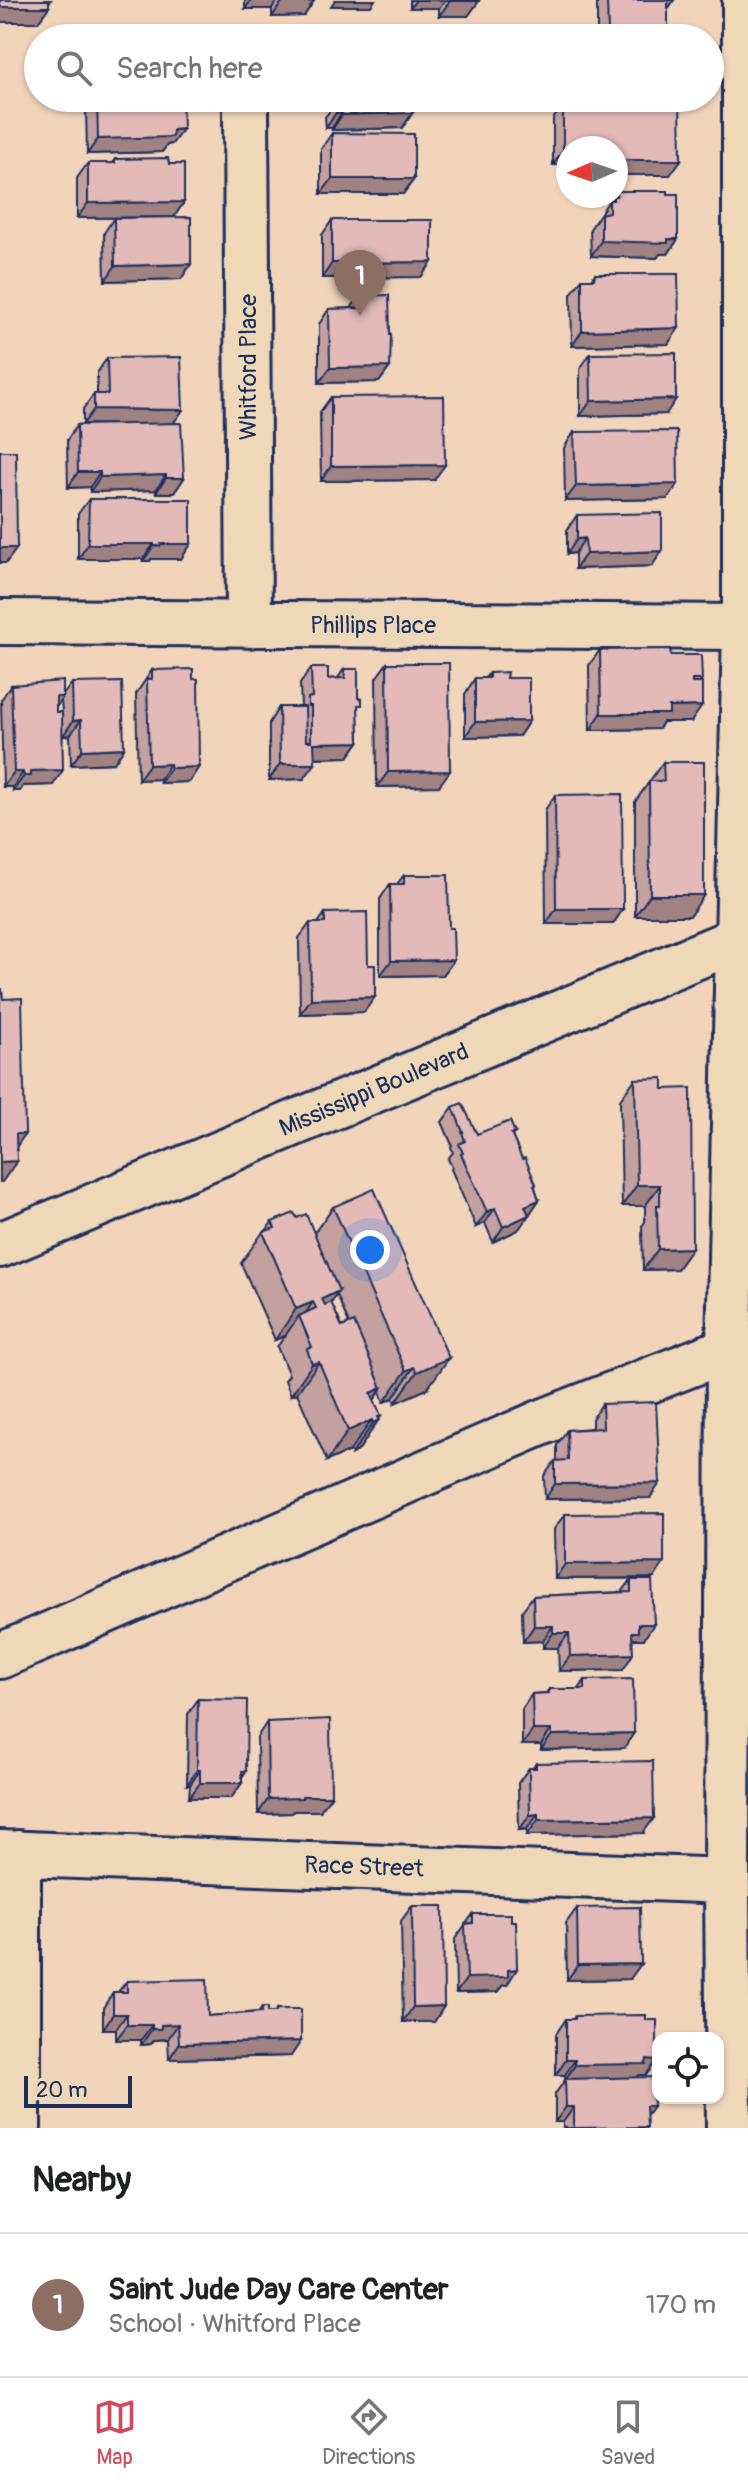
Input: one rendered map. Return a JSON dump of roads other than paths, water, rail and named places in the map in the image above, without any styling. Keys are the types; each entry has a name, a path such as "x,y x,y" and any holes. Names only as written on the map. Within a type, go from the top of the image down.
{"street":[{"path":"729,2128 729,1349 743,938 745,0"},
{"name":"Whitford Place","path":"246,112 249,625"},
{"name":"Phillips Place","path":"0,622 745,627"},
{"name":"Mississippi Boulevard","path":"0,1245 743,938"},
{"path":"0,1656 545,1421 729,1349"},
{"path":"9,1853 18,2128"},
{"name":"Race Street","path":"9,1853 727,1881"}],"place":[{"name":"Saint Jude Day Care Center","path":"360,316"}]}
